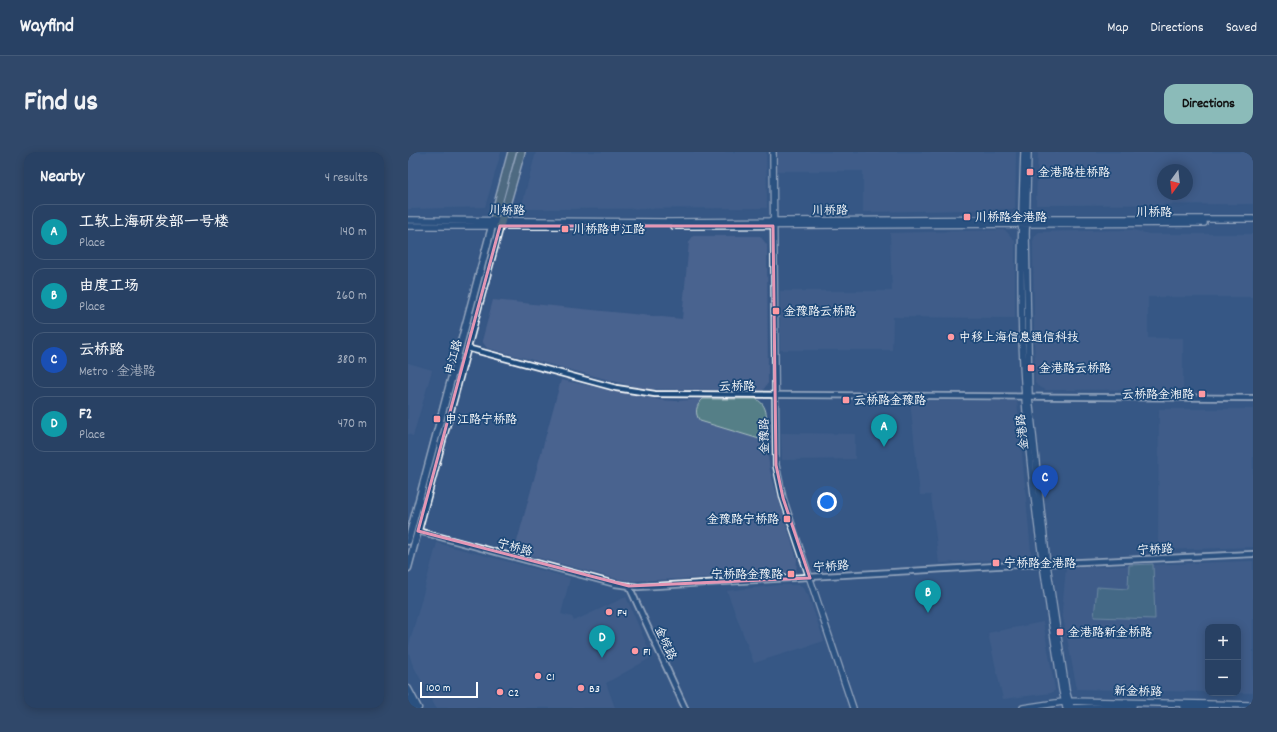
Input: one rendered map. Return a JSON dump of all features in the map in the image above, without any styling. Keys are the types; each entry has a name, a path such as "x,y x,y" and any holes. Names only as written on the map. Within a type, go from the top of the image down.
{"main road":[{"name":"申江路","path":"408,541 512,152"},
{"name":"申江路","path":"408,568 521,152"},
{"path":"408,690 418,708"},
{"path":"408,699 413,708"}],"street":[{"name":"金豫路","path":"773,152 774,396 777,476 853,708"},
{"name":"金港路","path":"1024,152 1027,396 1044,564 1068,708"},
{"name":"金港路","path":"1024,221 1028,152"},
{"name":"川桥路","path":"408,220 493,220 501,223 773,224 1253,219"},
{"name":"川桥路","path":"408,226 493,220"},
{"name":"川桥路","path":"1024,221 1253,223"},
{"name":"云桥路","path":"467,348 616,388 642,393 668,395 1253,398"},
{"name":"宁桥路","path":"418,531 630,586 810,578 1044,564 1253,554"},
{"name":"金皖路","path":"630,586 684,708"},
{"name":"新金桥路","path":"1023,708 1067,701 1253,705"},
{"name":"新金桥路","path":"1068,708 1147,705 1205,708"}],"highlighted area":[{"path":"500,226 773,226 776,465 783,498 810,578 629,586 418,531"}],"shaded area":[{"path":"408,152 501,152 485,207 408,209"},
{"path":"536,152 766,152 767,208 521,209"},
{"path":"777,152 1016,152 1015,209 863,212 863,171 777,171"},
{"path":"1038,152 1253,152 1253,204 1036,205"},
{"path":"1005,230 1015,241 1015,318 893,317 892,350 780,350 780,291 892,291 890,233"},
{"path":"1133,230 1149,234 1253,234 1253,297 1148,297 1148,338 1183,338 1183,389 1046,390 1038,386 1035,383 1033,241 1035,236 1039,232"},
{"path":"693,236 760,236 767,245 768,383 763,390 644,389 487,348 482,341 493,300 682,319 689,242"},
{"path":"408,363 432,370 413,436 408,434"},
{"path":"561,380 660,400 676,401 703,399 698,403 700,421 766,441 770,471 797,559 796,574 633,581 617,579 532,556 515,549"},
{"path":"910,400 1017,401 1031,553 1030,558 939,563 931,495 920,495"},
{"path":"1159,409 1253,409 1253,547 1158,550"},
{"path":"781,433 855,434 855,459 782,460"},
{"path":"437,543 570,578 561,614 572,617 574,621 626,597 652,657 606,683 615,708 436,708 412,663 408,649"},
{"path":"1253,561 1253,693 1241,693 1241,624 1205,624 1205,692 1077,689 1062,612 1066,568"},
{"path":"779,585 799,585 802,587 808,595 824,641 754,663 727,591"},
{"path":"1043,622 1055,690 1051,693 1003,699 988,633"}],"green space":[{"path":"703,399 756,399 761,402 766,411 767,417 766,441 700,421 696,412"},
{"path":"1153,564 1155,619 1094,617 1097,587 1128,589 1129,565"}],"place":[{"name":"金港路桂桥路","path":"1030,172"},
{"name":"川桥路金港路","path":"967,217"},
{"name":"川桥路申江路","path":"565,229"},
{"name":"金豫路云桥路","path":"776,311"},
{"name":"中移上海信息通信科技","path":"951,337"},
{"name":"金港路云桥路","path":"1031,368"},
{"name":"云桥路金湘路","path":"1202,394"},
{"name":"云桥路金豫路","path":"846,400"},
{"name":"申江路宁桥路","path":"437,419"},
{"name":"工软上海研发部一号楼","path":"884,447"},
{"name":"云桥路","path":"1045,498"},
{"name":"金豫路宁桥路","path":"787,519"},
{"name":"宁桥路金港路","path":"996,563"},
{"name":"宁桥路金豫路","path":"791,574"},
{"name":"F4","path":"609,612"},
{"name":"由度工场","path":"928,613"},
{"name":"金港路新金桥路","path":"1060,632"},
{"name":"F1","path":"635,651"},
{"name":"F2","path":"602,658"},
{"name":"C1","path":"538,676"},
{"name":"B3","path":"581,688"},
{"name":"C2","path":"500,692"}]}
